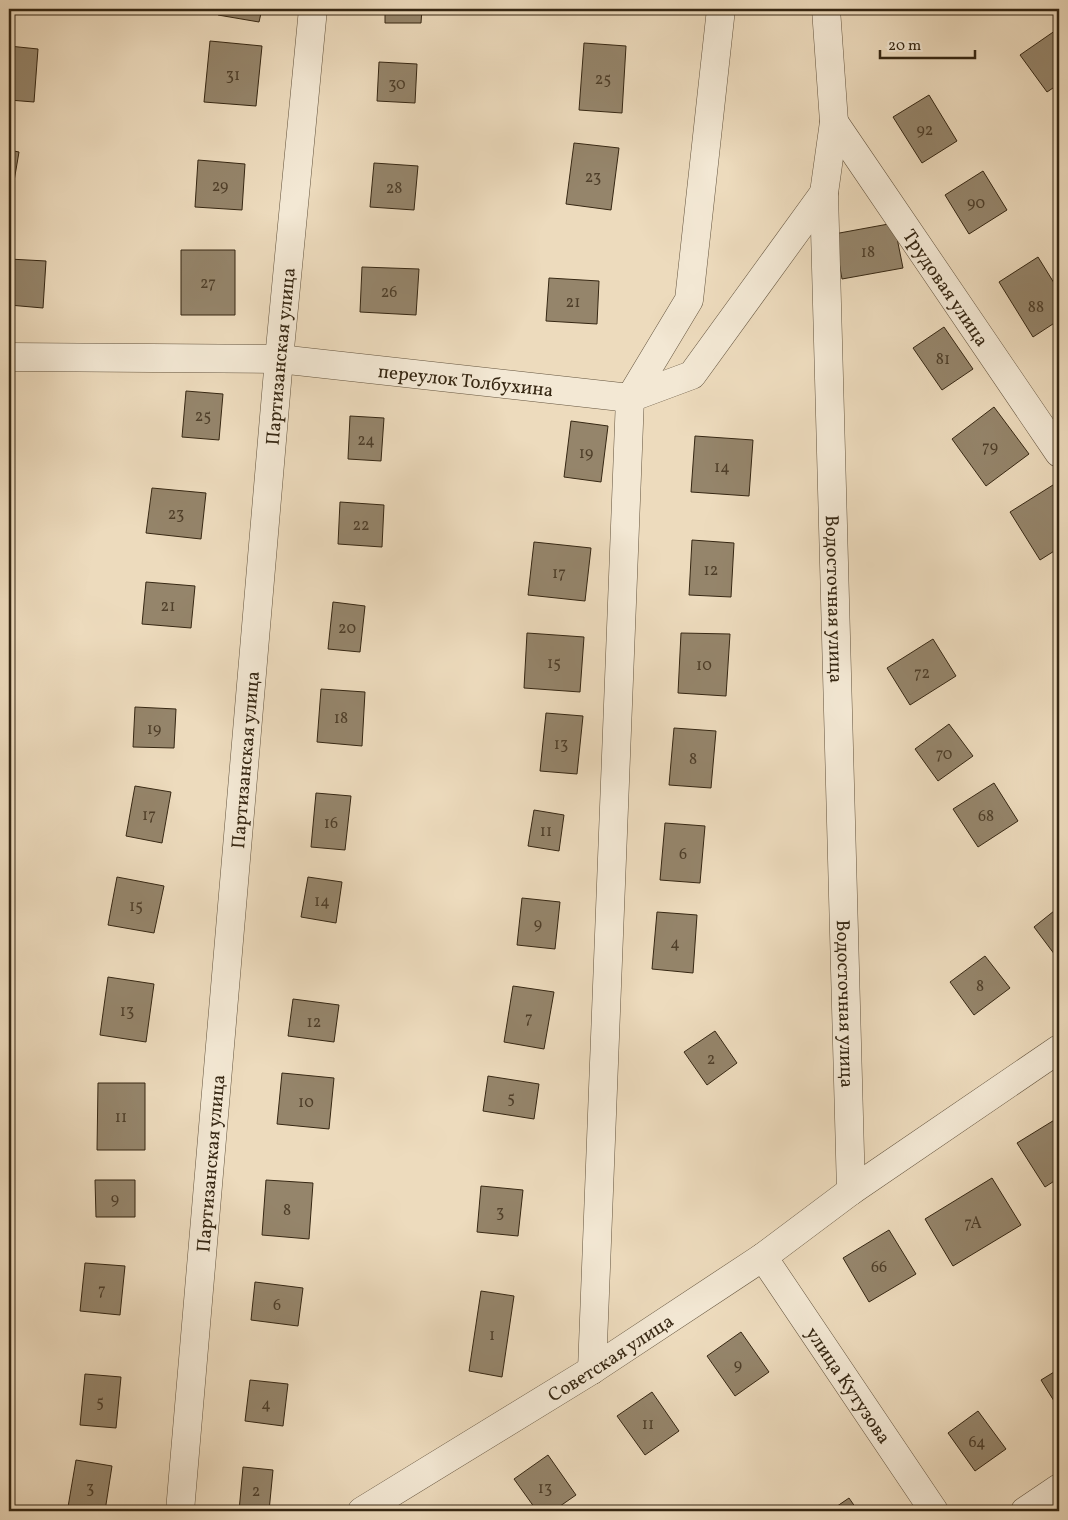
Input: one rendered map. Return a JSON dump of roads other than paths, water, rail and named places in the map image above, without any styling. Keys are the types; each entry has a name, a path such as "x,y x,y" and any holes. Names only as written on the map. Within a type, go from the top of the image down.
{"street":[{"name":"Партизанская улица","path":"180,1511 279,359 313,9"},
{"path":"592,1370 630,398 688,300 721,9"},
{"name":"Водосточная улица","path":"826,9 834,122 824,192 851,1191"},
{"name":"Трудовая улица","path":"834,122 1059,453"},
{"name":"переулок Толбухина","path":"9,357 279,359 630,398 692,375 824,192"},
{"name":"Советская улица","path":"362,1511 592,1370 763,1257 851,1191 1059,1049"},
{"name":"улица Кутузова","path":"763,1257 934,1511"},
{"path":"1025,1511 1059,1488"}]}
